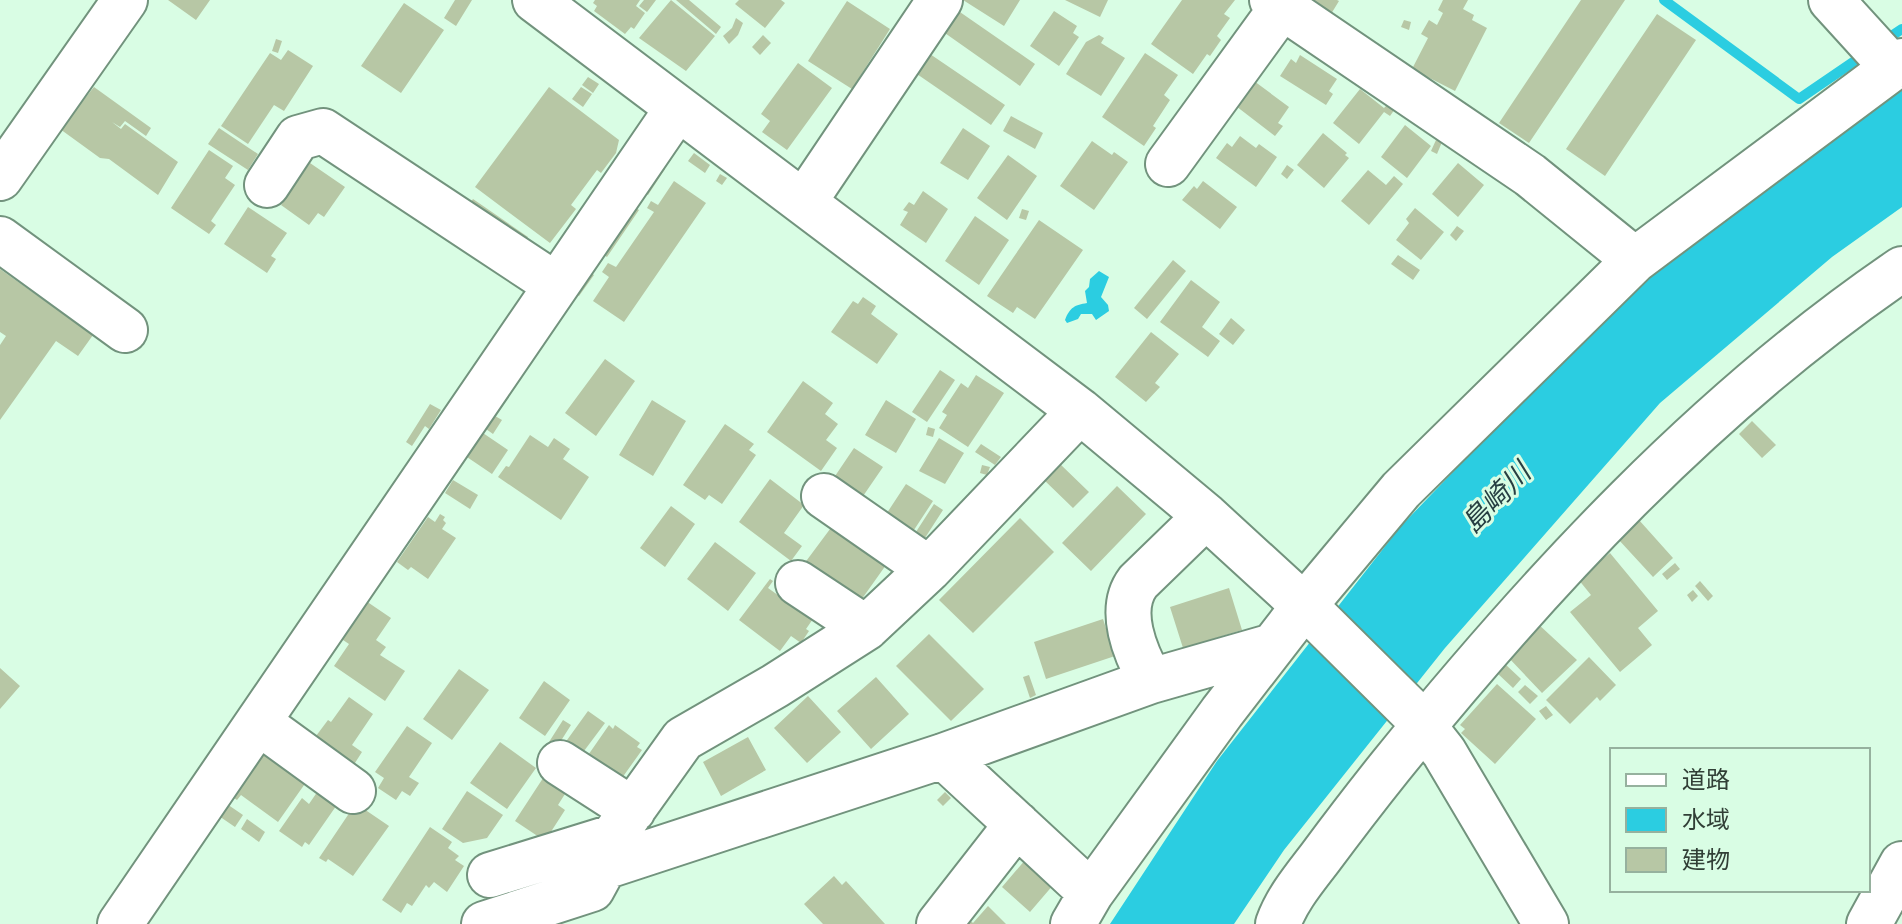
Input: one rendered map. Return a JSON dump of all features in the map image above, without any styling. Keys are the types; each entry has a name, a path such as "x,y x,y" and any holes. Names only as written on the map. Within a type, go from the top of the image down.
{"street":[{"path":"0,178 125,0"},
{"path":"535,0 1080,411 1206,516 1420,720 1444,752 1546,924"},
{"path":"804,202 940,0"},
{"path":"943,756 1017,824 1082,908 1222,712 1273,646 1309,611 1401,490 1635,260 1897,64 1831,0"},
{"path":"1168,164 1277,4 1530,175 1635,260"},
{"path":"120,924 677,109"},
{"path":"267,185 298,138 323,131 556,285"},
{"path":"0,239 125,330"},
{"path":"1278,924 1285,905 1420,720 1493,642 1654,474 1757,380 1902,269"},
{"path":"484,924 592,889 616,838 683,739 866,628 929,569 1080,411"},
{"path":"824,496 929,569"},
{"path":"1151,681 1139,661 1127,613 1129,593 1206,516"},
{"path":"798,583 866,628"},
{"path":"490,875 616,838 943,756 1151,681 1273,646"},
{"path":"258,722 353,791"},
{"path":"560,763 616,838"},
{"path":"939,924 1017,824"},
{"path":"1869,924 1902,864"}],"water":[{"name":"島崎川","path":"1902,88 1902,207 1832,257 1660,403 1445,648 1284,850 1234,924 1110,924 1217,761 1401,526 1629,289"},
{"path":"1099,271 1109,277 1101,297 1109,311 1096,320 1092,314 1081,314 1078,319 1067,323 1065,320 1071,309 1087,303 1085,291 1090,279"}],"building":[{"path":"168,0 210,0 196,20"},
{"path":"455,0 472,0 456,26 444,18"},
{"path":"595,0 640,0 636,6 645,13 634,29 631,27 625,34 594,11 597,6 593,3"},
{"path":"644,0 656,0 647,12 639,6"},
{"path":"671,0 715,36 686,71 639,38"},
{"path":"676,0 689,0 721,27 716,34"},
{"path":"739,0 781,0 785,3 765,28 735,4"},
{"path":"963,0 1020,0 1004,26"},
{"path":"1065,0 1108,0 1100,17"},
{"path":"1182,0 1235,0 1224,14 1230,18 1217,36 1221,40 1193,74 1151,44"},
{"path":"1308,0 1337,0 1339,1 1331,14"},
{"path":"1443,0 1468,0 1463,9 1474,15 1472,20 1487,28 1455,91 1412,69 1428,38 1421,34 1429,20 1437,25 1443,13 1438,10"},
{"path":"1581,0 1625,0 1529,143 1499,123"},
{"path":"847,1 890,29 852,89 808,61"},
{"path":"404,3 444,30 401,93 361,66"},
{"path":"957,10 1035,64 1020,86 942,31"},
{"path":"1054,11 1077,26 1073,33 1079,37 1059,66 1030,46"},
{"path":"1657,14 1696,40 1605,176 1566,149"},
{"path":"736,18 743,23 738,35 729,44 723,36 732,28"},
{"path":"1404,20 1411,22 1409,30 1401,27"},
{"path":"763,35 771,43 760,55 752,47"},
{"path":"1099,35 1104,38 1101,43 1125,58 1101,96 1066,74 1086,42"},
{"path":"276,39 282,41 278,53 272,51"},
{"path":"288,50 313,66 284,111 274,105 248,144 221,126 270,53 281,60"},
{"path":"927,52 1005,105 991,125 914,72"},
{"path":"1145,53 1178,75 1164,95 1170,100 1144,146 1102,117"},
{"path":"1300,55 1337,79 1329,91 1333,94 1326,105 1280,76 1291,59 1296,63"},
{"path":"798,63 832,88 787,150 762,132 770,121 761,114"},
{"path":"588,77 599,84 593,93 582,85"},
{"path":"1254,81 1289,107 1278,123 1283,126 1275,136 1232,103"},
{"path":"94,87 151,128 146,136 125,121 120,127 112,122 121,129 125,124 178,162 158,195 109,159 100,158 60,129"},
{"path":"549,87 619,140 616,153 601,173 597,170 571,205 576,209 550,243 475,187"},
{"path":"581,87 592,94 583,107 572,99"},
{"path":"1360,89 1384,108 1388,104 1395,109 1390,116 1384,112 1359,144 1333,123"},
{"path":"1011,116 1043,133 1035,149 1003,131"},
{"path":"1405,125 1431,146 1407,178 1381,157"},
{"path":"219,128 258,154 248,170 208,144"},
{"path":"963,128 990,146 968,180 940,163"},
{"path":"1323,133 1349,158 1324,188 1297,165"},
{"path":"1240,136 1256,148 1259,144 1277,157 1256,187 1216,158 1227,143 1232,147"},
{"path":"1436,140 1442,142 1437,154 1431,151"},
{"path":"1092,141 1128,162 1094,210 1060,186"},
{"path":"209,150 233,166 225,178 235,185 211,221 216,225 209,234 171,208"},
{"path":"694,153 710,165 705,173 688,161"},
{"path":"1008,155 1037,176 1007,220 977,198"},
{"path":"310,163 345,187 324,217 318,213 309,225 281,205"},
{"path":"1458,163 1484,185 1458,217 1432,194"},
{"path":"1287,165 1294,170 1287,179 1281,174"},
{"path":"661,166 665,169 648,195 644,192"},
{"path":"1368,170 1386,185 1394,176 1403,184 1369,225 1341,201"},
{"path":"720,174 727,178 722,185 716,181"},
{"path":"674,181 706,203 624,322 593,301 609,277 602,272 608,263 616,267 654,212 647,208 651,201 658,205"},
{"path":"1203,181 1237,207 1220,229 1182,200"},
{"path":"923,191 948,209 926,243 900,225 908,212 903,210 909,202 914,205"},
{"path":"473,199 528,237 525,241 470,203"},
{"path":"248,207 287,233 271,256 276,259 267,273 224,244"},
{"path":"634,207 639,210 607,257 602,254"},
{"path":"1415,208 1444,232 1421,260 1396,240 1409,223 1406,219"},
{"path":"1022,209 1029,211 1026,220 1019,218"},
{"path":"975,216 1009,240 979,285 945,261"},
{"path":"1039,220 1083,250 1035,319 1017,307 1013,313 987,296"},
{"path":"1457,226 1464,231 1456,241 1450,235"},
{"path":"1398,255 1420,270 1413,280 1391,264"},
{"path":"1173,260 1186,271 1147,319 1134,308"},
{"path":"0,269 93,335 78,356 56,341 0,420 0,345 6,336 0,332"},
{"path":"590,272 594,275 579,296 575,293"},
{"path":"1191,280 1220,302 1202,327 1220,341 1208,357 1160,322"},
{"path":"863,297 876,306 871,314 898,334 877,364 831,332 853,301 858,304"},
{"path":"1231,318 1245,330 1233,345 1219,334"},
{"path":"1151,332 1179,354 1155,383 1160,387 1146,402 1115,377"},
{"path":"605,359 635,381 596,436 565,413"},
{"path":"940,370 955,380 927,422 912,412"},
{"path":"976,375 1004,393 968,447 939,428 947,415 942,412 961,383 968,388"},
{"path":"803,381 833,403 825,414 838,424 826,440 837,448 821,471 767,432"},
{"path":"652,400 686,421 653,476 619,455"},
{"path":"886,400 916,419 896,453 865,435"},
{"path":"430,404 441,410 429,429 425,426 412,446 406,442"},
{"path":"495,416 502,420 493,434 486,429"},
{"path":"1752,421 1776,445 1762,458 1739,434"},
{"path":"725,424 754,444 749,450 756,455 722,504 709,495 705,500 683,485"},
{"path":"928,427 935,429 933,437 926,435"},
{"path":"480,431 508,450 492,474 464,455"},
{"path":"530,435 548,447 554,438 570,449 563,459 589,477 561,520 498,477 506,466 509,467"},
{"path":"939,438 964,453 945,484 919,471"},
{"path":"981,444 1001,457 995,465 975,452"},
{"path":"854,448 883,467 859,502 831,482"},
{"path":"1059,463 1089,492 1073,508 1043,479"},
{"path":"982,465 990,467 987,475 980,473"},
{"path":"770,479 804,505 784,533 802,546 791,561 739,522"},
{"path":"453,480 478,495 470,509 445,493"},
{"path":"906,484 933,501 910,536 883,519"},
{"path":"1117,486 1146,514 1091,571 1062,543"},
{"path":"934,504 943,510 923,541 914,535"},
{"path":"671,506 695,524 665,567 640,548"},
{"path":"440,514 445,517 443,520 446,523 442,529 456,538 428,579 397,562 428,517 435,522"},
{"path":"1020,518 1054,552 973,633 939,600"},
{"path":"1639,520 1673,558 1653,577 1618,539"},
{"path":"836,521 886,565 859,603 804,564"},
{"path":"715,542 756,573 728,611 687,579"},
{"path":"1610,553 1658,611 1638,628 1652,645 1620,672 1570,612 1591,595 1578,579"},
{"path":"1675,563 1680,569 1667,580 1662,574"},
{"path":"770,579 773,581 768,588 782,598 784,594 815,616 801,643 791,636 780,651 739,620"},
{"path":"1700,581 1713,596 1708,601 1695,586"},
{"path":"1229,588 1242,630 1183,648 1170,607"},
{"path":"1693,590 1698,596 1692,602 1687,595"},
{"path":"366,601 391,618 376,640 386,647 380,655 405,671 385,701 334,666 349,644 340,638"},
{"path":"1103,619 1115,656 1046,679 1034,642"},
{"path":"1537,623 1577,660 1542,693 1507,656"},
{"path":"929,634 984,689 951,721 896,666"},
{"path":"1589,657 1616,685 1600,701 1597,697 1570,724 1546,700"},
{"path":"1504,663 1521,679 1513,688 1496,672"},
{"path":"0,668 20,686 0,709"},
{"path":"459,669 489,690 452,740 423,719"},
{"path":"1029,675 1036,695 1030,698 1023,677"},
{"path":"876,677 909,714 871,749 837,711"},
{"path":"544,681 570,700 545,736 519,718"},
{"path":"1497,684 1536,719 1495,764 1461,733 1465,729 1460,725"},
{"path":"1525,685 1538,696 1530,704 1518,692"},
{"path":"808,696 841,732 807,763 774,728"},
{"path":"349,697 373,714 352,745 362,752 353,766 313,740"},
{"path":"1546,706 1553,715 1546,720 1539,711"},
{"path":"588,711 605,723 578,759 562,747"},
{"path":"563,720 571,725 557,747 549,742"},
{"path":"609,725 613,729 615,725 640,743 637,747 642,750 617,785 584,761"},
{"path":"407,726 432,743 409,777 419,783 410,796 402,791 396,800 378,788 384,778 375,772"},
{"path":"748,737 766,770 721,796 703,762"},
{"path":"500,742 536,768 507,809 470,783"},
{"path":"265,747 309,778 278,822 241,795 237,800 231,796"},
{"path":"547,772 570,786 558,805 565,810 545,841 515,821"},
{"path":"322,785 341,799 309,845 305,842 302,847 279,831 302,798 309,804"},
{"path":"467,791 503,815 487,838 463,843 442,829"},
{"path":"945,792 951,798 943,806 937,800"},
{"path":"224,802 243,815 235,827 216,814"},
{"path":"352,809 364,809 389,826 353,876 328,859 326,862 319,858"},
{"path":"247,819 265,832 259,842 241,829"},
{"path":"430,827 452,842 448,848 459,856 455,860 464,866 447,892 434,882 429,888 426,885 412,906 407,903 401,913 382,900"},
{"path":"1026,859 1054,884 1030,912 1002,887"},
{"path":"834,876 842,885 846,881 885,924 823,924 804,904"},
{"path":"988,906 1006,924 962,924 968,918 973,923"}],"waterway":[{"path":"1664,0 1799,99 1865,54"},
{"path":"1884,41 1902,29"}]}
